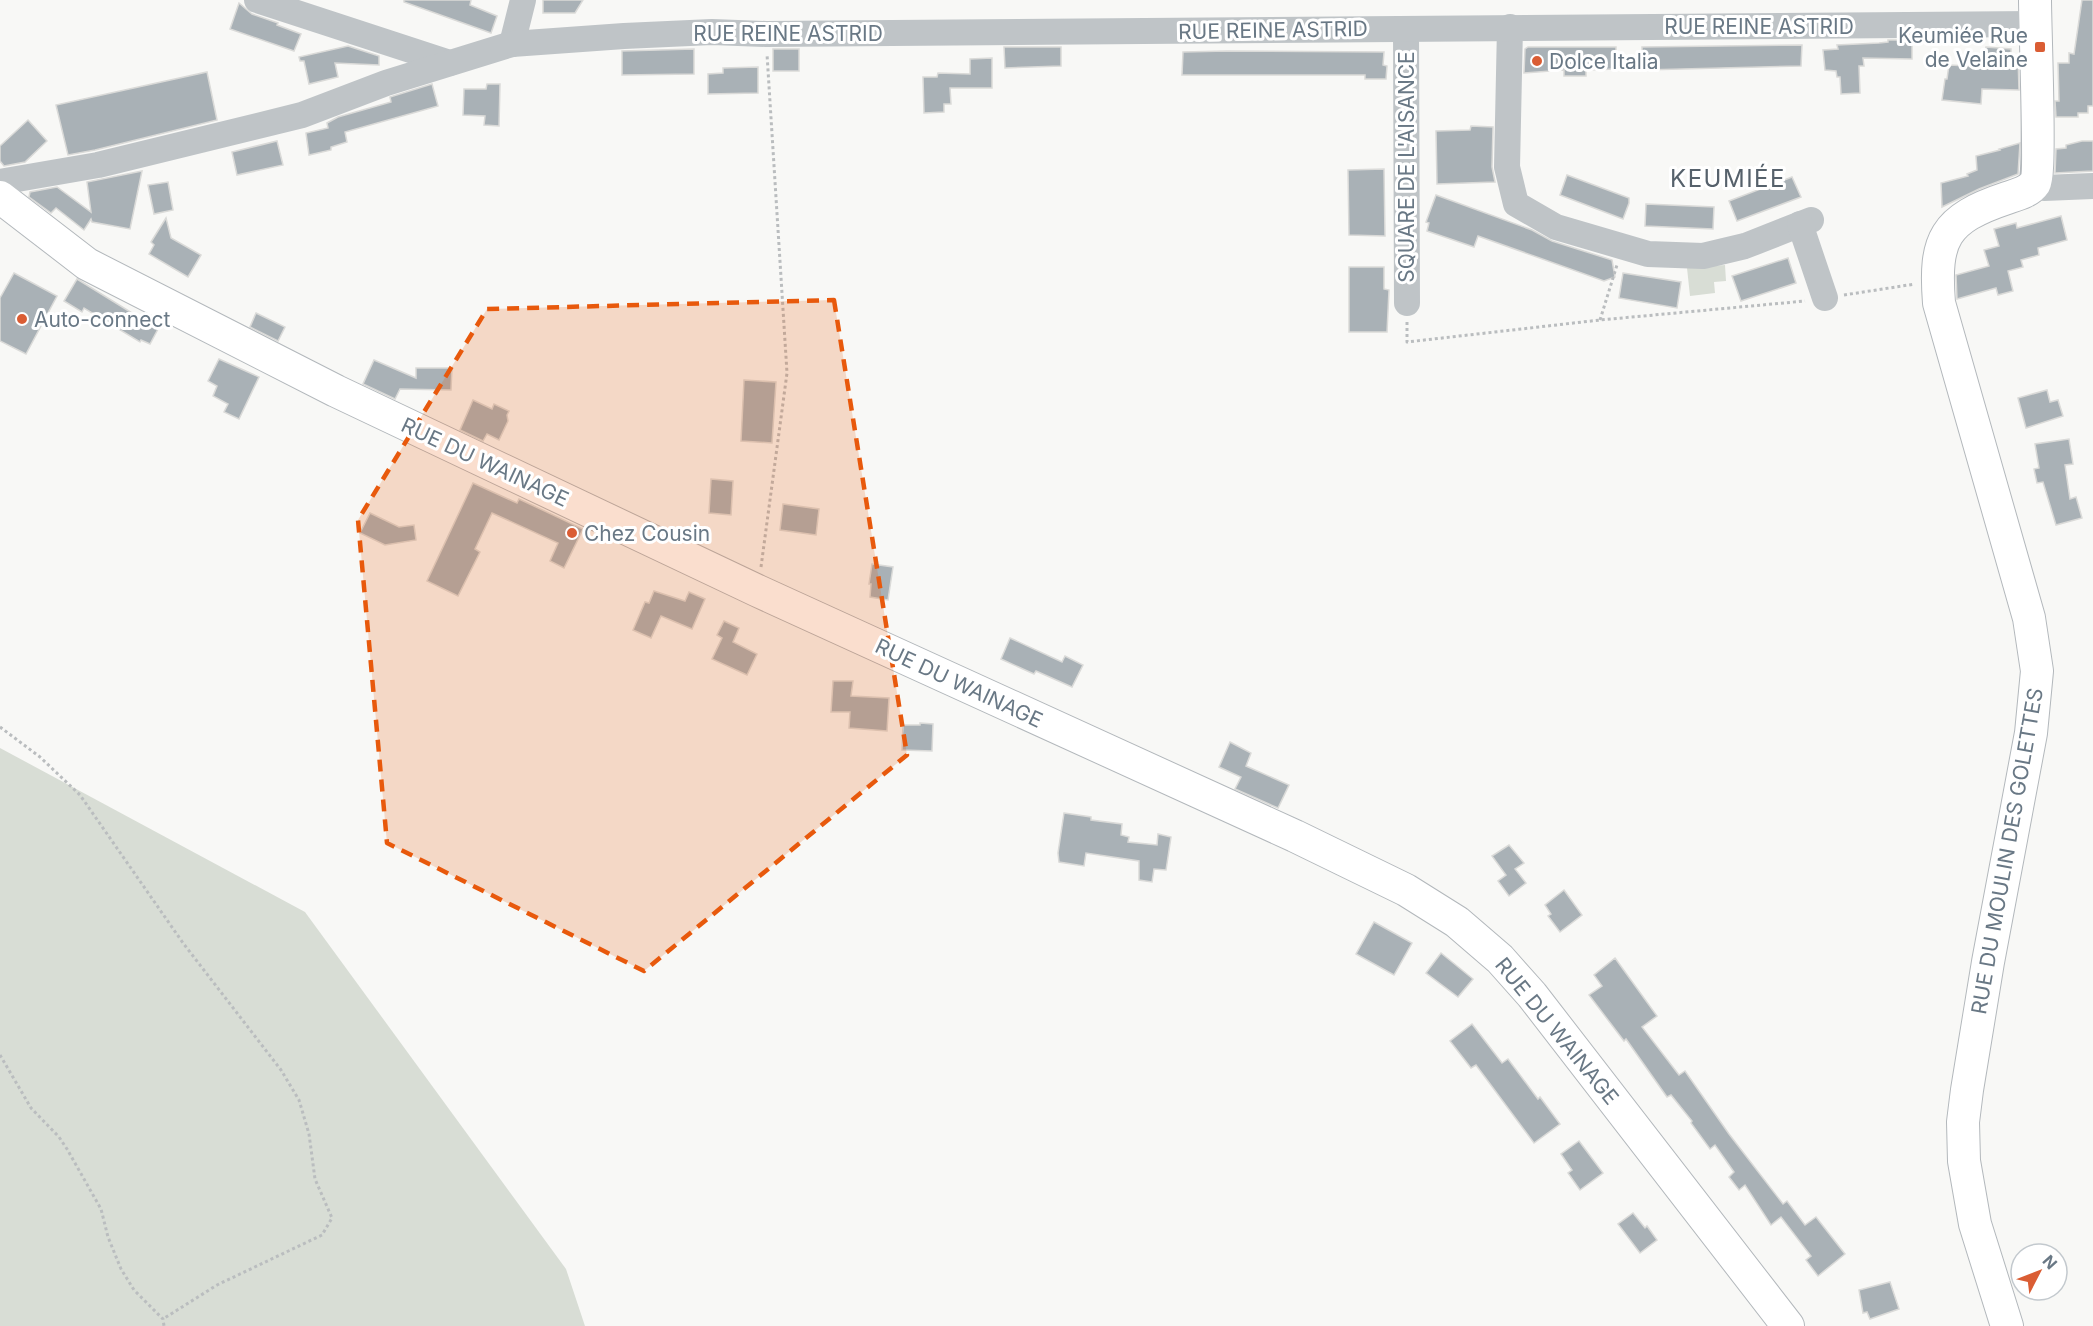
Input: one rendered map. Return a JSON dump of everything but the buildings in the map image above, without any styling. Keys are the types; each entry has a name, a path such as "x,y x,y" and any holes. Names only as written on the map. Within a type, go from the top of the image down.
{"main road":[{"path":"2034,184 2037,177 2035,12"},
{"name":"RUE DU MOULIN DES GOLETTES","path":"2007,1326 1975,1224 1964,1161 1963,1122 1988,962 2031,733 2037,671 2029,618 1995,494 1947,337 1939,303 1937,263 1941,246 1950,229 1963,217 1981,207 2021,194 2034,184"},
{"name":"RUE DU WAINAGE","path":"0,197 87,264 336,391 758,591 1295,836 1406,890 1457,922 1500,959 1532,995 1788,1326"}],"street":[{"path":"257,0 450,63"},
{"path":"513,44 523,0"},
{"name":"RUE REINE ASTRID","path":"0,182 98,165 302,115 386,83 513,44 712,32 766,34 1406,30 2035,12"},
{"path":"1510,27 1507,167 1516,204 1556,226 1648,254 1702,256 1745,246 1806,222 1825,298"},
{"name":"SQUARE DE L'AISANCE","path":"1406,30 1407,303"},
{"path":"2034,184 2044,189 2093,186"}],"path":[{"path":"758,591 787,374 766,34"},
{"path":"1600,320 1623,246"},
{"path":"1407,303 1407,342 1600,320 1788,303 1937,281"},
{"path":"0,727 40,757 80,795 183,943 244,1019 281,1070 299,1100 309,1134 315,1179 332,1218 322,1235 217,1285 163,1319"},
{"path":"0,1055 32,1108 59,1137 101,1209 108,1237 121,1269 134,1290 163,1319 164,1326"}],"highlighted area":[{"path":"834,300 907,755 644,971 387,843 358,520 487,309"}],"shaded area":[{"path":"1725,265 1726,281 1714,282 1715,293 1690,296 1687,268"},
{"path":"0,748 305,912 566,1269 585,1326 0,1326"}],"place":[{"name":"Keumiée Rue de Velaine","path":"2040,47"},
{"name":"Dolce Italia","path":"1537,61"},
{"name":"Auto-connect","path":"22,319"},
{"name":"Chez Cousin","path":"572,533"}],"district":[{"name":"KEUMIÉE","path":"1728,178"}]}
